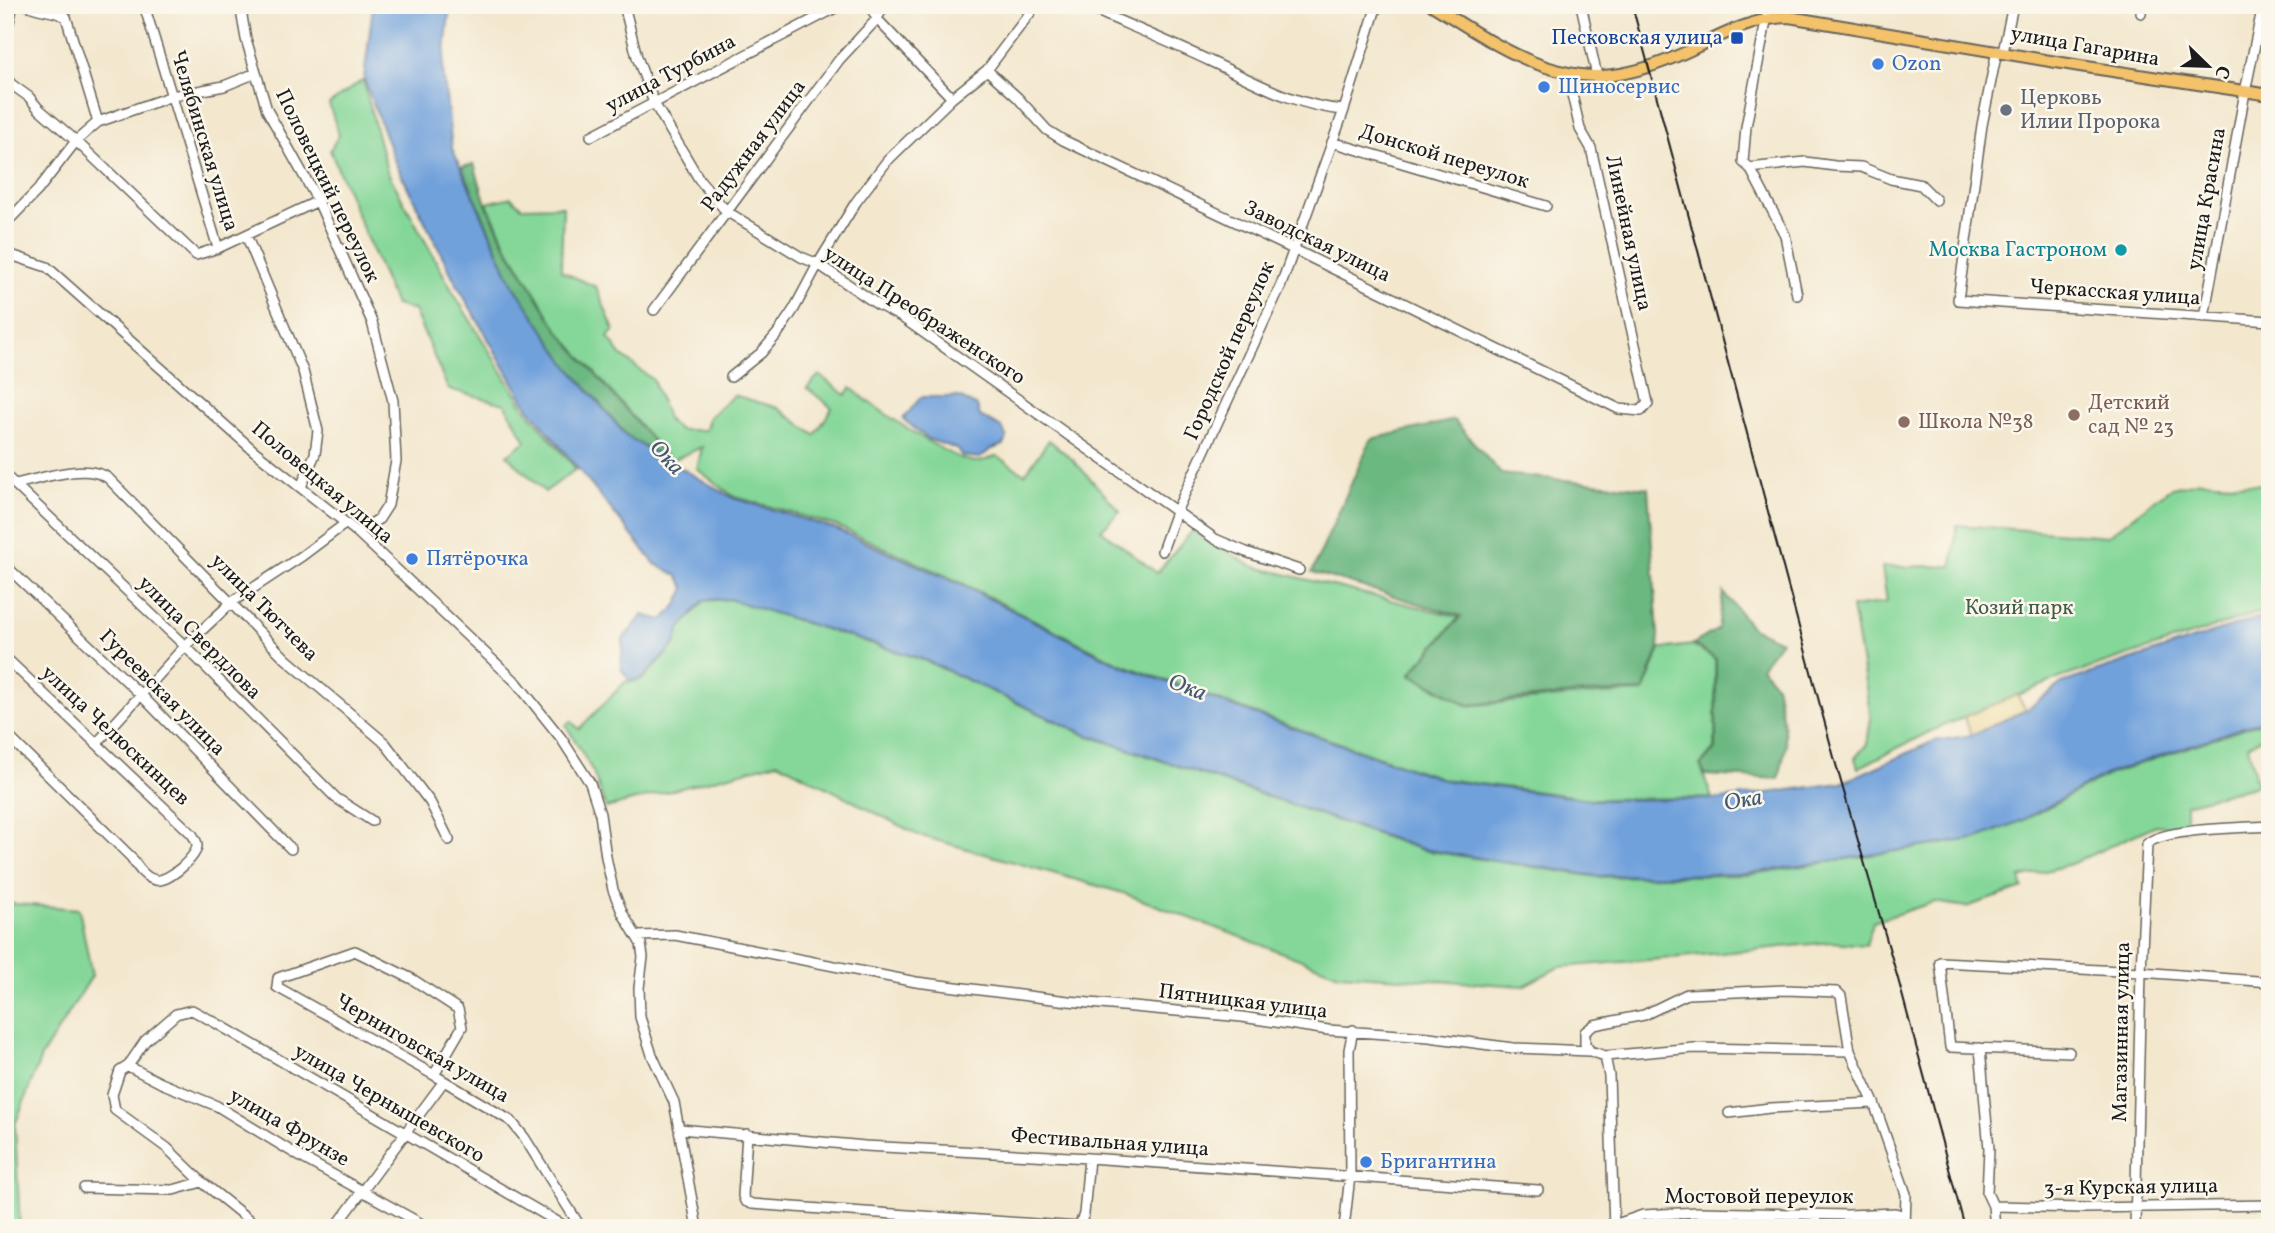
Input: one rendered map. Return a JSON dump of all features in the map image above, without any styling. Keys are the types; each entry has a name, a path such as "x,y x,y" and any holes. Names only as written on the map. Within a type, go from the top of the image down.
{"main road":[{"name":"улица Гагарина","path":"1432,5 1492,42 1567,73 1597,76 1641,69 1766,19 1789,17 2270,95"}],"street":[{"path":"13,5 5,40 7,78 11,84 29,97 196,255 218,248 318,201"},
{"path":"27,5 35,9 55,11 66,17 98,122"},
{"name":"Челябинская улица","path":"144,5 218,248"},
{"name":"Половецкий переулок","path":"240,5 246,39 267,110 318,201 372,322 393,401 396,461 388,505 379,519 357,533"},
{"name":"улица Турбина","path":"591,136 841,5"},
{"path":"870,5 877,19 952,98"},
{"name":"Радужная улица","path":"654,310 839,60 877,19 884,5"},
{"path":"731,377 761,353 778,333 856,202 887,161 952,98 987,70 1036,5"},
{"name":"Донской переулок","path":"1083,5 1307,105 1344,110"},
{"name":"Городской переулок","path":"1162,551 1177,512 1281,285 1344,110 1377,5"},
{"path":"1581,5 1597,76"},
{"path":"1769,5 1743,147 1744,162 1750,168 1785,235 1797,295"},
{"path":"2000,52 2013,5"},
{"name":"улица Красина","path":"2204,317 2263,5"},
{"name":"улица Преображенского","path":"626,6 637,57 654,103 699,179 726,211 801,257 818,264 877,304 914,325 1215,539 1299,570"},
{"name":"Черкасская улица","path":"2000,52 1982,125 1958,300 2270,321"},
{"name":"Заводская улица","path":"987,70 1017,97 1046,130 1063,140 1619,409 1641,411 1647,403"},
{"path":"5,224 38,190 76,141 98,122 172,96 224,86 256,73"},
{"name":"Линейная улица","path":"1567,73 1580,129 1591,148 1647,403"},
{"name":"Донской переулок","path":"1332,142 1546,206"},
{"path":"1750,168 1805,162 1861,167 1891,179 1921,185 1936,200"},
{"name":"Челябинская улица","path":"246,234 303,371 318,431 315,454 301,487"},
{"name":"Половецкая улица","path":"5,253 47,267 253,450 346,523 517,683 561,738 590,783 600,814 613,890 623,914 637,936"},
{"name":"улица Тютчева","path":"15,484 70,472 99,472 108,478 286,659 386,743 430,802 449,840"},
{"name":"улица Свердлова","path":"5,475 185,646 335,798 372,821"},
{"path":"97,743 185,646 232,602 346,523"},
{"name":"Гуреевская улица","path":"5,565 141,695 291,849"},
{"name":"улица Челюскинцев","path":"5,657 192,834 197,844 194,854 180,869 166,878 156,880 143,874 131,857 5,733"},
{"name":"Магазинная улица","path":"2135,1228 2147,844 2152,839 2170,833 2270,826"},
{"name":"Пятницкая улица","path":"637,936 675,935 916,982 1068,1001 1242,1017 1328,1030 1353,1030 1513,1048 1590,1051 1605,1056 1694,1048 1850,1051"},
{"path":"637,936 643,957 639,988 640,1017 652,1055 674,1102 697,1228"},
{"name":"Черниговская улица","path":"434,1075 463,1027 462,1018 458,1009 412,979 355,951 278,978 277,986 511,1121 524,1137 580,1228"},
{"path":"2069,1052 1950,1047 1940,962 2141,972 2270,982"},
{"path":"1590,1051 1585,1044 1585,1032 1594,1025 1644,1015 1687,994 1787,990 1837,992 1841,996 1850,1051 1874,1103 1906,1194 1905,1228"},
{"name":"улица Чернышевского","path":"128,1066 145,1041 176,1014 192,1010 568,1228"},
{"path":"1345,1228 1350,1176 1349,1050 1353,1030"},
{"path":"1980,1048 1989,1149 1987,1193 1993,1206 1995,1228"},
{"path":"1605,1056 1609,1076 1614,1226"},
{"path":"128,1066 120,1071 111,1095 115,1110 167,1148 202,1182 259,1228"},
{"name":"улица Фрунзе","path":"128,1066 217,1106 299,1156 429,1228"},
{"path":"335,1228 444,1081"},
{"path":"1729,1113 1770,1108 1874,1103"},
{"name":"Фестивальная улица","path":"680,1129 865,1146 1089,1158 1538,1190"},
{"path":"747,1134 743,1196 745,1202 752,1204 1079,1227 1084,1214 1089,1158"},
{"path":"84,1188 173,1190 202,1182"},
{"name":"3-я Курская улица","path":"1993,1206 2085,1208 2270,1205"},
{"name":"Мостовой переулок","path":"1614,1226 1643,1215 1698,1212 1895,1213 1905,1216"},
{"path":"1815,1214 1816,1228"}],"green space":[{"path":"363,80 387,171 454,294 524,407 576,469 545,492 507,455 526,441 505,404 448,389 414,310 395,305 330,150 339,135 329,104"},
{"path":"474,164 486,204 505,244 557,329 669,460 627,436 568,366 512,283 462,167"},
{"path":"511,197 522,207 563,206 561,271 596,287 614,330 608,337 621,355 653,380 668,421 680,430 706,430 709,417 734,395 778,408 815,435 832,408 807,388 819,375 846,395 851,388 912,432 965,460 980,462 997,456 1025,474 1049,440 1073,460 1120,511 1101,530 1157,573 1192,531 1252,566 1459,617 1410,674 1468,706 1644,692 1660,649 1692,645 1715,659 1715,748 1700,765 1712,798 1593,799 1444,779 1119,663 964,584 837,526 733,496 697,469 702,447 670,461 557,329 506,244 487,203"},
{"path":"1454,420 1501,474 1648,488 1659,649 1643,691 1581,693 1468,705 1411,674 1461,616 1312,572 1371,439"},
{"name":"Козий парк","path":"2199,481 2270,483 2270,609 2060,678 1931,731 1858,768 1855,758 1867,744 1871,718 1852,607 1887,602 1882,567 1952,566 1957,525 2108,536 2169,489"},
{"path":"1723,592 1752,628 1781,641 1761,667 1776,685 1782,716 1786,745 1779,779 1705,775 1701,765 1716,748 1716,659 1693,644 1718,629"},
{"path":"729,599 926,661 1083,734 1422,850 1597,877 1747,875 1978,838 2024,820 2108,775 2270,719 2270,733 2248,745 2257,785 2186,804 2186,830 2156,825 2071,864 2020,878 2023,888 1966,907 1934,902 1873,922 1866,945 1832,942 1559,967 1523,986 1339,974 1123,893 918,835 778,762 606,808 593,772 566,725 571,721 579,729 626,681 629,683 643,679 676,644 679,630 704,601"},
{"path":"5,903 79,909 92,976 41,1057 15,1125 20,1228 5,1228"}],"sand":[{"path":"2017,695 2026,710 1972,735 1964,717"}],"water":[{"name":"Ока","path":"373,5 450,5 443,70 452,148 512,283 568,366 626,436 733,498 836,529 964,586 1118,664 1444,780 1594,800 1722,799 1841,783 1934,741 1972,735 2026,710 2062,683 2270,614 2270,718 2107,774 2023,820 1978,838 1746,874 1596,876 1422,849 1083,733 925,660 729,599 704,600 679,630 675,644 642,678 630,681 621,669 623,639 643,615 663,620 677,605 685,588 678,576 655,564 525,403 456,283 395,162 364,79"},
{"path":"921,397 959,397 977,406 980,416 1002,428 1007,438 1003,445 980,458 962,456 957,449 928,439 903,419"}],"railway":[{"path":"1632,5 1835,761 1898,979 1965,1228"}],"place":[{"name":"Песковская улица","path":"1737,38"},
{"name":"Ozon","path":"1878,64"},
{"name":"Шиносервис","path":"1544,87"},
{"name":"Церковь Илии Пророка","path":"2006,110"},
{"name":"Москва Гастроном","path":"2121,250"},
{"name":"Детский сад № 23","path":"2074,415"},
{"name":"Школа №38","path":"1904,422"},
{"name":"Пятёрочка","path":"412,559"},
{"name":"Бригантина","path":"1366,1162"}]}
